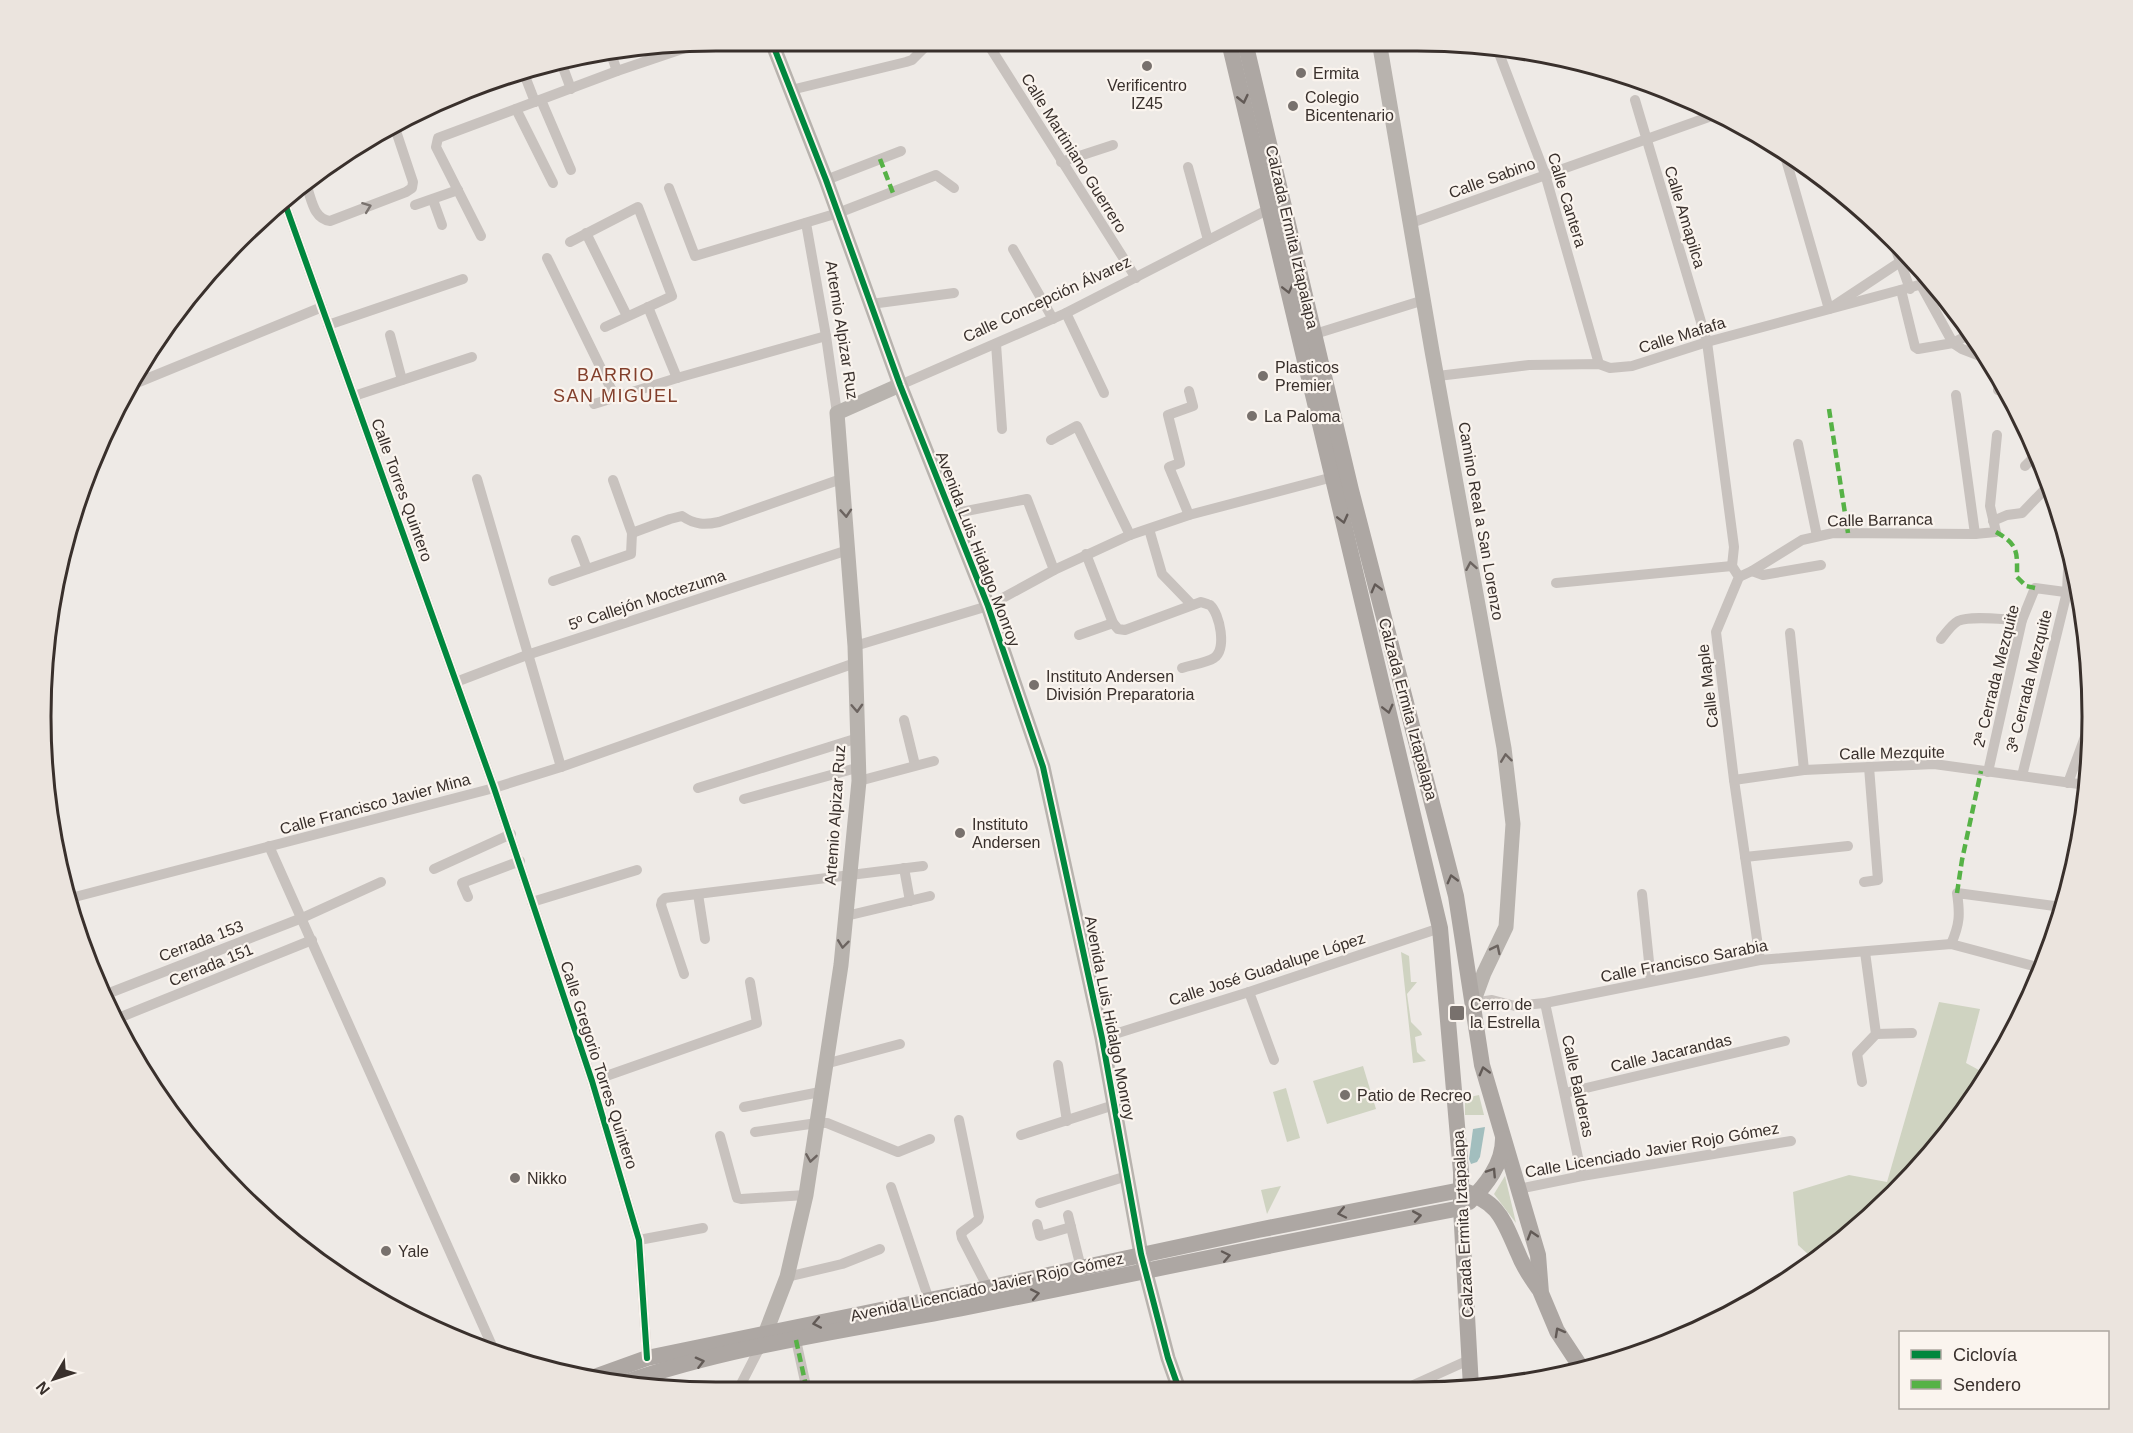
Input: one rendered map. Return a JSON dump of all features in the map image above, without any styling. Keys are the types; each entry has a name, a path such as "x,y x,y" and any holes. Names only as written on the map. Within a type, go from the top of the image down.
{"main road":[{"name":"Calzada Ermita Iztapalapa","path":"1231,51 1440,928 1468,1192"},
{"name":"Calzada Ermita Iztapalapa","path":"1247,51 1351,490 1456,896 1482,1065 1538,1256 1541,1293 1557,1332 1577,1362"},
{"path":"1461,1208 1468,1192 1498,1162 1503,1145 1502,1127"},
{"path":"1468,1192 1490,1204 1504,1221 1523,1264 1541,1293"},
{"name":"Avenida Licenciado Javier Rojo Gómez","path":"640,1377 763,1340 929,1300 1375,1206 1468,1192"},
{"path":"1375,1206 1378,1223"},
{"name":"Calzada Ermita Iztapalapa","path":"1461,1208 1472,1380"},
{"name":"Avenida Licenciado Javier Rojo Gómez","path":"607,1372 647,1358 763,1340 796,1340 1461,1208"}],"street":[{"name":"Avenida Luis Hidalgo Monroy","path":"775,51 826,180 900,385 988,606 1043,767 1102,1038 1141,1254 1176,1382"},
{"path":"791,90 906,62 912,60 921,51"},
{"name":"Calle Martiniano Guerrero","path":"992,51 1136,278"},
{"name":"Camino Real a San Lorenzo","path":"1381,51 1504,748 1513,824 1506,927 1484,973 1473,1003"},
{"path":"481,236 436,147 438,138 657,54"},
{"name":"Calle Cantera","path":"1500,57 1545,174 1599,364"},
{"path":"613,60 617,71"},
{"path":"564,69 571,88"},
{"path":"527,79 571,170"},
{"name":"Calle Amapilca","path":"1635,100 1707,342"},
{"path":"516,109 553,183"},
{"name":"Calle Sabino","path":"1411,223 1703,116"},
{"path":"308,191 316,213 330,221 406,192 412,188 413,182 397,133"},
{"path":"1061,162 1113,145"},
{"path":"826,180 901,151"},
{"path":"1787,164 1829,309 1901,261"},
{"path":"1188,167 1208,240"},
{"path":"669,188 695,256 838,213 936,175 954,188"},
{"path":"415,206 458,190"},
{"path":"433,200 442,225"},
{"path":"570,242 638,207 672,296 605,327"},
{"name":"Calle Torres Quintero","path":"287,209 494,788"},
{"name":"Calle Concepción Álvarez","path":"837,413 1066,313 1269,209"},
{"name":"Artemio Alpizar Ruz","path":"763,1340 787,1277 806,1195 846,916 860,774 855,646 844,478 826,336 806,223"},
{"path":"586,233 627,316"},
{"path":"1013,249 1053,319"},
{"path":"547,258 615,397"},
{"path":"1904,265 1915,347 1918,349 1953,343 1963,338"},
{"path":"328,326 463,279"},
{"name":"Calle Mafafa","path":"1438,376 1529,365 1599,364 1610,368 1632,366 1707,342 1923,285"},
{"path":"871,304 954,293"},
{"path":"1931,295 1953,343 1974,354"},
{"path":"1315,334 1424,300"},
{"path":"142,381 322,307"},
{"path":"648,307 677,378"},
{"path":"1066,313 1104,393"},
{"path":"390,335 402,380"},
{"path":"594,404 826,336"},
{"path":"1707,342 1734,548 1732,566 1739,577"},
{"path":"996,344 1002,429"},
{"path":"354,396 471,357"},
{"path":"1189,391 1193,406 1168,415 1180,463 1169,467 1189,515"},
{"path":"1956,395 1976,534"},
{"path":"1051,440 1077,426 1130,535"},
{"path":"1994,526 1990,506 1997,435"},
{"path":"1798,444 1817,537"},
{"path":"2025,466 2030,461"},
{"path":"855,646 988,606 1086,554 1130,535 1189,515 1333,477"},
{"path":"632,533 682,516 692,522 705,525 719,522 844,478"},
{"path":"477,479 561,767"},
{"path":"553,581 631,554 632,533 613,480"},
{"name":"Calle Barranca","path":"1739,577 1802,540 1833,533 1976,534 1994,526 2007,515 2022,513 2043,492"},
{"path":"951,514 1027,499 1054,570"},
{"path":"1149,529 1162,574 1192,605"},
{"path":"576,540 587,569"},
{"name":"5º Callejón Moctezuma","path":"456,682 527,655 848,550"},
{"path":"1086,554 1113,623 1118,629 1125,630 1201,602 1210,605 1216,616 1222,639 1221,649 1214,658 1182,668"},
{"path":"1752,571 1764,575 1821,565"},
{"path":"1556,583 1732,566"},
{"name":"Calle Maple","path":"1739,577 1716,632 1734,780 1760,960"},
{"name":"3ª Cerrada Mezquite","path":"2022,776 2067,592 2068,581"},
{"name":"2ª Cerrada Mezquite","path":"1988,771 2022,620 2035,588 2067,592"},
{"path":"1941,639 1958,621 2022,620"},
{"path":"1079,634 1113,623"},
{"path":"1790,633 1804,770"},
{"name":"Calle Francisco Javier Mina","path":"76,897 494,788 561,767 855,663"},
{"path":"904,720 915,765"},
{"path":"698,788 858,738"},
{"path":"2068,783 2081,747"},
{"path":"744,799 934,760"},
{"name":"Calle Mezquite","path":"1734,780 1804,770 1934,764 2078,784"},
{"path":"1864,882 1878,880 1869,767"},
{"name":"Calle Gregorio Torres Quintero","path":"494,788 592,1081 639,1240 647,1358"},
{"path":"434,869 511,834"},
{"path":"269,846 489,1342"},
{"path":"1745,857 1848,846"},
{"path":"468,897 462,883 520,861"},
{"path":"684,974 661,905 665,898 923,866"},
{"path":"904,868 910,901"},
{"path":"532,902 637,870"},
{"name":"Cerrada 153","path":"111,992 302,918 381,882"},
{"path":"1951,944 1960,914 1957,893 2054,906"},
{"path":"698,894 705,939"},
{"path":"1642,894 1651,981"},
{"path":"846,916 930,896"},
{"name":"Calle José Guadalupe López","path":"1102,1038 1440,928"},
{"name":"Cerrada 151","path":"123,1017 312,940"},
{"name":"Calle Francisco Sarabia","path":"1473,1003 1492,1000 1515,1006 1545,1003 1760,960 1951,944 2033,966"},
{"path":"1865,952 1876,1034"},
{"path":"592,1081 757,1023 750,982"},
{"path":"1249,992 1274,1060"},
{"name":"Calle Balderas","path":"1545,1003 1582,1176"},
{"path":"1862,1082 1857,1054 1876,1034 1912,1033"},
{"name":"Calle Jacarandas","path":"1565,1093 1785,1041"},
{"path":"825,1064 900,1044"},
{"path":"1058,1065 1067,1120"},
{"path":"744,1107 820,1092"},
{"path":"1021,1135 1114,1105"},
{"path":"959,1120 979,1217 975,1223 961,1233 988,1288"},
{"path":"755,1132 827,1123 898,1152 930,1139"},
{"path":"720,1136 737,1198 806,1195"},
{"name":"Calle Licenciado Javier Rojo Gómez","path":"1519,1190 1582,1176 1791,1141"},
{"path":"1040,1203 1127,1176"},
{"path":"891,1187 929,1300"},
{"path":"1068,1215 1081,1268"},
{"path":"1037,1224 1040,1236 1071,1227"},
{"path":"639,1240 703,1228"},
{"path":"787,1277 842,1264 880,1249"},
{"path":"742,1382 763,1340"},
{"path":"796,1340 805,1382"},
{"path":"1420,1382 1471,1359"}],"green space":[{"path":"1401,952 1409,956 1411,982 1417,982 1407,994 1411,1022 1422,1035 1415,1037 1417,1052 1426,1061 1413,1063"},
{"path":"1939,1002 1980,1009 1966,1063 1980,1070 1944,1122 1917,1155 1855,1217 1808,1254 1798,1245 1793,1192 1849,1175 1887,1182"},
{"name":"Patio de Recreo","path":"1363,1066 1376,1109 1327,1124 1313,1081"},
{"path":"1286,1088 1300,1138 1287,1142 1273,1092"},
{"path":"1479,1095 1484,1115 1465,1115 1465,1098"},
{"path":"1505,1176 1516,1223 1494,1194"},
{"path":"1281,1186 1267,1214 1261,1190"}],"water":[{"path":"1485,1127 1480,1157 1477,1162 1471,1164 1469,1159 1473,1129"}],"marked path":[{"path":"880,159 893,193"},
{"path":"1829,409 1848,533"},
{"path":"1996,532 2013,545 2017,561 2017,577 2026,586 2035,588"},
{"path":"1957,893 1981,771"},
{"path":"796,1340 805,1382"}],"cycle path":[{"path":"775,51 826,180 900,385 988,606 1043,767 1102,1038 1141,1254 1176,1382"},
{"path":"287,209 494,788 592,1081 639,1240 647,1358"}],"place":[{"name":"Verificentro IZ45","path":"1147,66"},
{"name":"Ermita","path":"1301,73"},
{"name":"Colegio Bicentenario","path":"1293,106"},
{"name":"Plasticos Premier","path":"1263,376"},
{"name":"La Paloma","path":"1252,416"},
{"name":"Instituto Andersen División Preparatoria","path":"1034,685"},
{"name":"Instituto Andersen","path":"960,833"},
{"name":"Cerro de la Estrella","path":"1457,1013"},
{"name":"Patio de Recreo","path":"1345,1095"},
{"name":"Nikko","path":"515,1178"},
{"name":"Yale","path":"386,1251"}],"district":[{"name":"BARRIO SAN MIGUEL","path":"616,385"}]}
